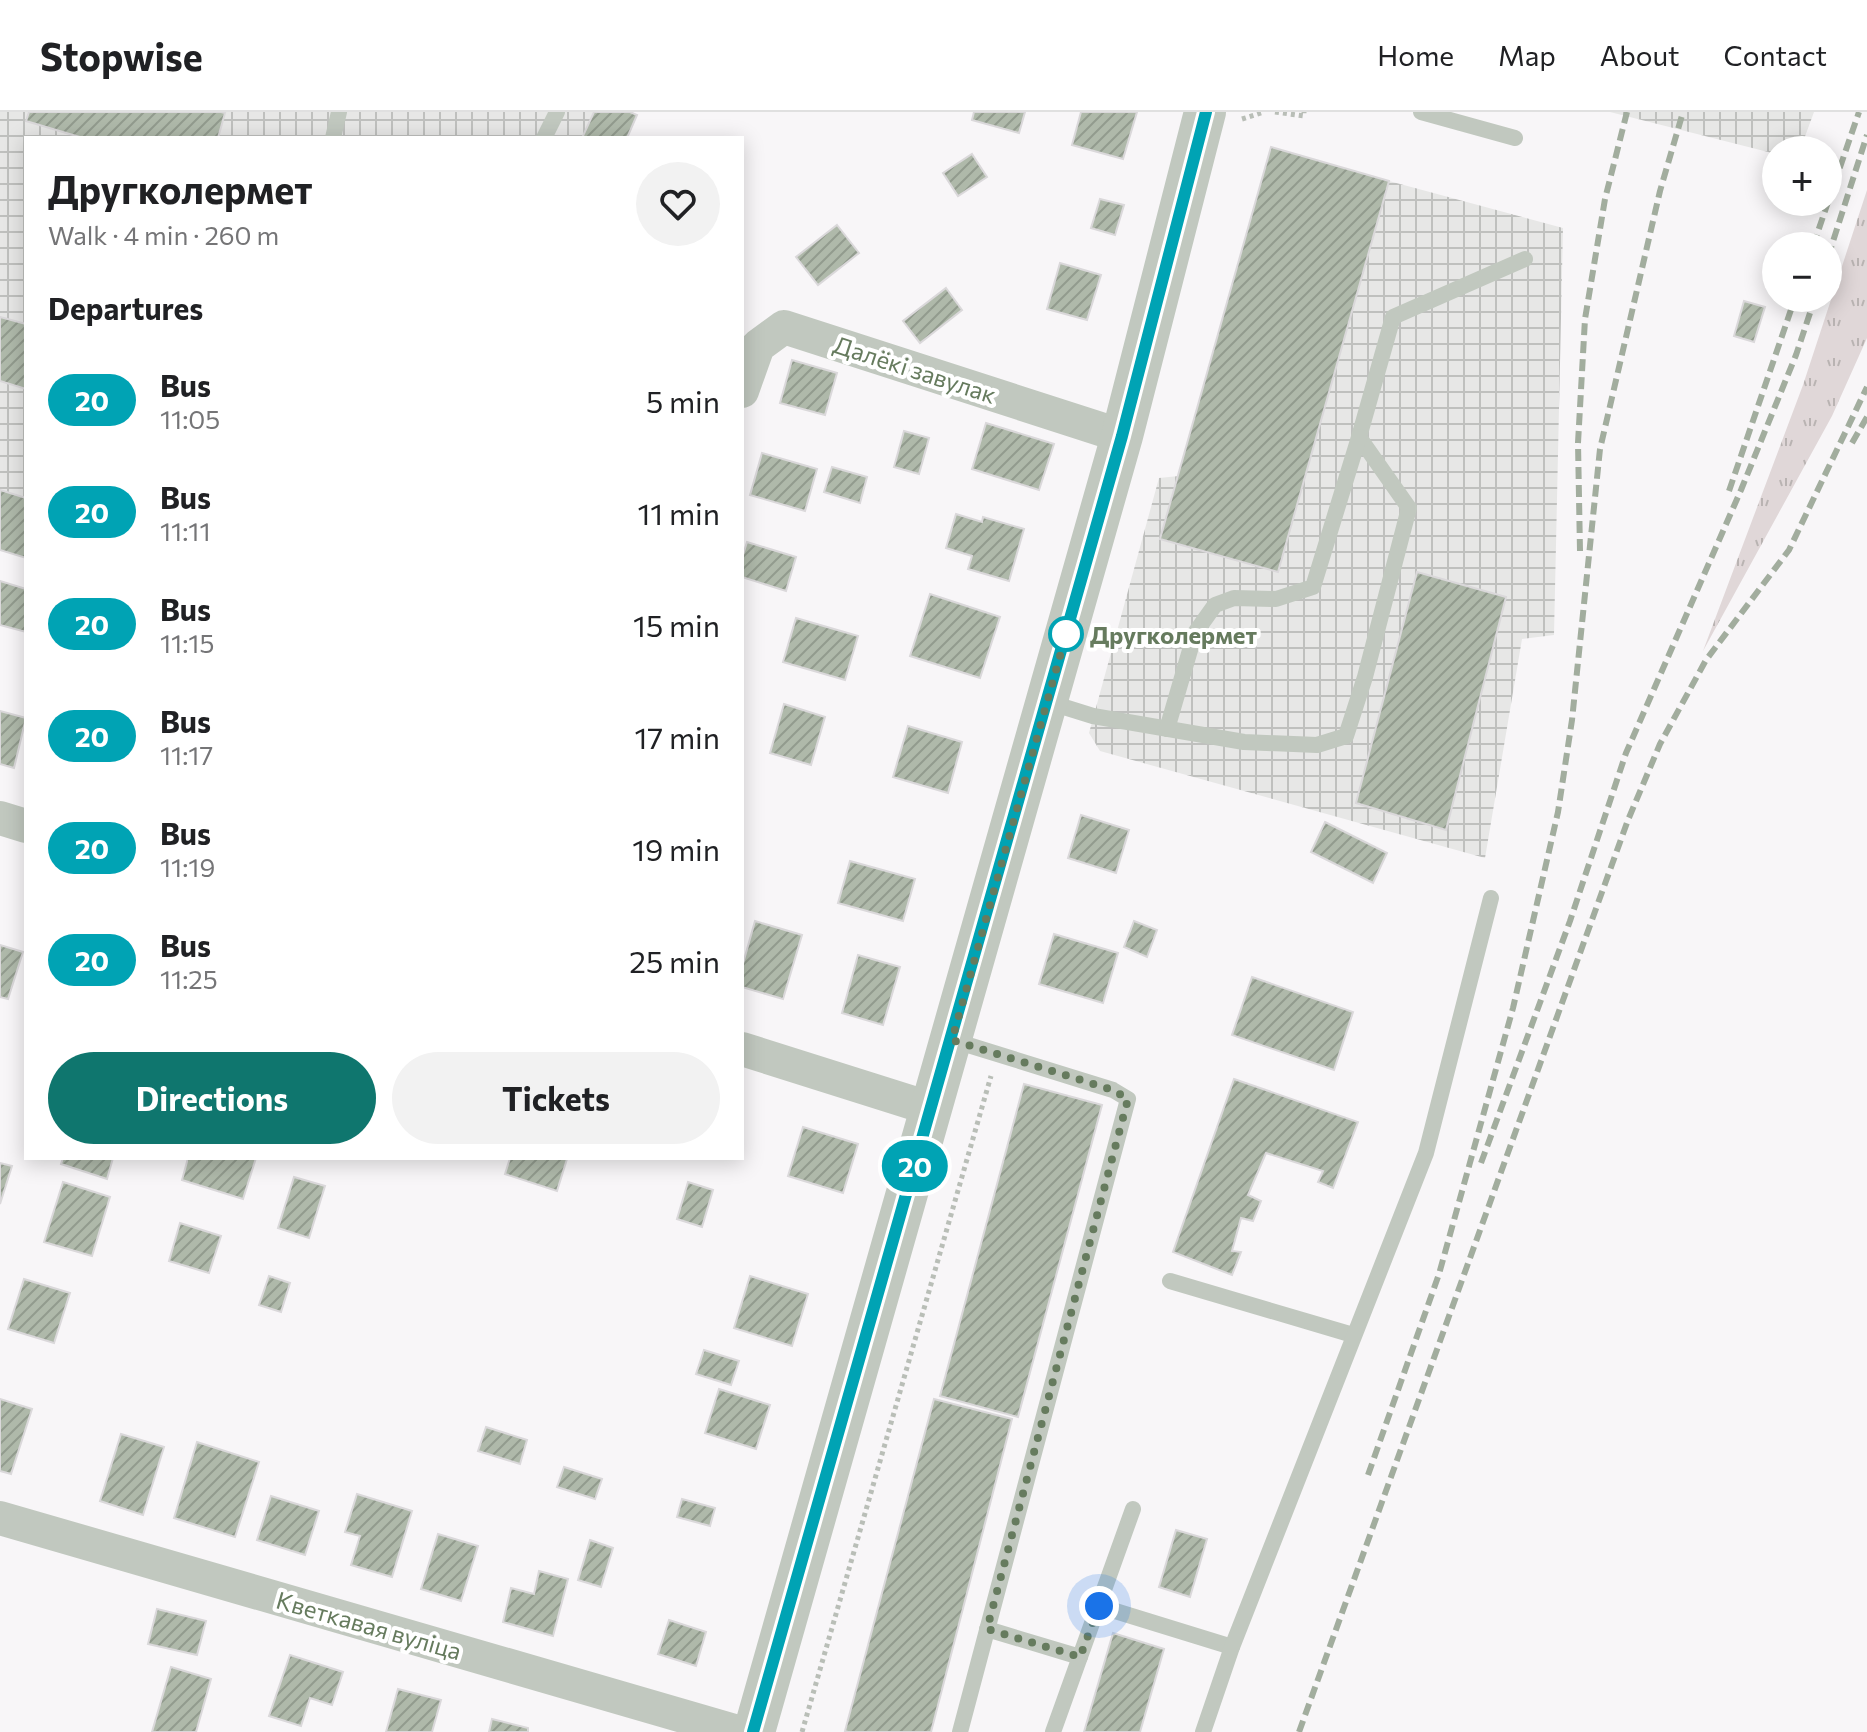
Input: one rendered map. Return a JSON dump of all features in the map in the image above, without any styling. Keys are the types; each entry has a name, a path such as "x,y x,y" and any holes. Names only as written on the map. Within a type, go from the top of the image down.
{"street":[{"path":"754,1732 1122,436 1205,112"},
{"name":"Далёкі завулак","path":"744,385 758,346 784,327 1122,436"},
{"path":"0,818 24,825"},
{"path":"744,1050 932,1109"},
{"name":"Кветкавая вуліца","path":"0,1518 738,1732"}],"lane":[{"path":"333,136 339,112"},
{"path":"545,136 557,112"},
{"path":"1421,112 1515,138"},
{"path":"1167,729 1195,633 1215,605 1234,598 1276,599 1313,587 1393,317 1525,259"},
{"path":"1047,702 1093,716 1258,743 1317,745 1346,736 1365,677 1409,508 1359,437"},
{"path":"1203,1732 1232,1647 1426,1153 1491,898"},
{"path":"952,1040 1113,1090 1128,1099 960,1732"},
{"path":"1170,1281 1353,1335"},
{"path":"1053,1732 1133,1509"},
{"path":"1099,1606 1232,1647"},
{"path":"987,1629 1080,1657"}],"path":[{"path":"1275,112 1304,116 1304,112"},
{"path":"802,1732 998,1054"}],"shaded area":[{"path":"0,112 630,112 637,115 628,136 24,136 24,557 0,550"},
{"path":"1610,112 1814,112 1805,136 1762,136 1762,150"},
{"path":"1389,181 1563,228 1554,635 1522,639 1485,858 1100,751 1089,733 1159,478 1179,476"}],"green space":[{"path":"1867,190 1867,338 1832,416 1703,651 1803,385 1827,312 1842,312 1842,266"}],"building":[{"path":"29,112 225,113 219,136 76,136 26,121"},
{"path":"594,112 630,112 637,115 628,136 583,136"},
{"path":"974,112 1025,112 1019,133 972,120"},
{"path":"1081,112 1137,112 1123,159 1072,145"},
{"path":"1271,147 1389,181 1278,572 1160,539"},
{"path":"972,154 987,177 958,196 943,173"},
{"path":"1100,199 1124,205 1115,235 1091,228"},
{"path":"837,225 859,253 818,285 796,257"},
{"path":"1060,263 1101,275 1087,320 1047,309"},
{"path":"946,288 962,310 920,343 903,321"},
{"path":"1744,301 1762,306 1763,312 1754,342 1734,336"},
{"path":"0,317 24,323 24,388 0,381"},
{"path":"792,360 837,373 825,415 780,403"},
{"path":"986,423 1054,444 1039,490 972,469"},
{"path":"904,431 929,438 919,474 894,467"},
{"path":"762,453 817,469 805,511 750,495"},
{"path":"832,467 867,477 860,503 824,492"},
{"path":"0,490 24,497 24,557 0,550"},
{"path":"956,514 982,522 983,517 1024,529 1009,581 968,569 972,556 946,548"},
{"path":"747,542 796,557 786,591 744,578"},
{"path":"1417,572 1506,597 1446,830 1356,803"},
{"path":"0,581 24,588 24,631 0,625"},
{"path":"930,594 1000,617 980,678 910,656"},
{"path":"796,618 858,636 845,680 783,662"},
{"path":"784,704 825,717 811,765 770,753"},
{"path":"0,711 24,717 24,726 14,768 0,764"},
{"path":"908,726 962,742 948,793 893,777"},
{"path":"1081,815 1129,830 1116,873 1068,858"},
{"path":"1325,822 1387,853 1373,883 1311,852"},
{"path":"850,861 915,879 903,921 838,903"},
{"path":"755,921 802,935 783,999 744,988 744,960"},
{"path":"1134,921 1157,930 1147,957 1124,947"},
{"path":"1054,934 1118,953 1103,1003 1039,984"},
{"path":"0,945 23,952 8,999 0,997"},
{"path":"858,955 900,967 883,1025 842,1013"},
{"path":"1252,977 1353,1012 1334,1070 1232,1035"},
{"path":"1234,1079 1358,1122 1333,1188 1318,1182 1323,1171 1266,1153 1248,1195 1261,1201 1253,1221 1241,1218 1232,1251 1241,1252 1232,1275 1173,1252"},
{"path":"1024,1084 1102,1105 1018,1417 940,1396"},
{"path":"803,1127 858,1144 843,1193 788,1176"},
{"path":"62,1160 112,1160 107,1179 61,1164"},
{"path":"187,1160 255,1160 243,1199 182,1180"},
{"path":"509,1160 567,1160 557,1191 505,1174"},
{"path":"0,1163 12,1166 0,1204"},
{"path":"294,1177 325,1186 309,1238 278,1228"},
{"path":"63,1182 110,1197 92,1256 44,1242"},
{"path":"688,1182 713,1190 702,1227 677,1219"},
{"path":"180,1223 221,1236 209,1273 169,1261"},
{"path":"269,1276 290,1283 281,1312 259,1305"},
{"path":"750,1276 808,1294 792,1346 734,1328"},
{"path":"24,1279 70,1293 54,1343 8,1329"},
{"path":"704,1350 739,1361 731,1385 696,1374"},
{"path":"719,1389 770,1405 756,1449 705,1433"},
{"path":"0,1399 32,1409 11,1474 0,1471"},
{"path":"934,1399 1012,1419 931,1732 848,1732 845,1731"},
{"path":"486,1427 527,1440 520,1464 478,1451"},
{"path":"121,1434 164,1447 143,1515 100,1501"},
{"path":"197,1442 259,1462 235,1537 174,1518"},
{"path":"564,1467 602,1479 595,1499 557,1487"},
{"path":"357,1494 412,1511 392,1577 351,1565 360,1536 345,1532"},
{"path":"271,1496 319,1511 305,1555 257,1540"},
{"path":"682,1499 715,1508 710,1526 677,1517"},
{"path":"1176,1530 1207,1539 1190,1597 1159,1587"},
{"path":"438,1534 478,1546 461,1601 421,1589"},
{"path":"590,1540 613,1548 601,1587 578,1580"},
{"path":"539,1571 568,1579 553,1636 503,1622 511,1588 534,1594"},
{"path":"157,1609 206,1621 197,1655 148,1644"},
{"path":"669,1620 706,1632 696,1666 658,1654"},
{"path":"1113,1633 1164,1649 1140,1732 1084,1732"},
{"path":"290,1655 343,1672 332,1705 310,1698 301,1726 269,1716"},
{"path":"171,1667 211,1679 196,1732 152,1732"},
{"path":"398,1689 441,1700 432,1732 386,1732"},
{"path":"492,1719 528,1728 528,1732 489,1732"}],"railway":[{"path":"1580,551 1578,443 1585,319 1605,199 1627,112"},
{"path":"1368,1475 1439,1274 1513,1008 1558,812 1572,720 1600,449 1660,191 1683,112"},
{"path":"1842,161 1859,112"},
{"path":"1836,232 1867,135"},
{"path":"1818,232 1823,216"},
{"path":"1729,491 1790,312"},
{"path":"1481,1163 1570,921 1626,753 1741,490 1810,312"},
{"path":"1299,1732 1628,820 1660,744 1706,660 1789,550 1867,387"},
{"path":"1852,443 1867,417"}],"bus line":[{"name":"20","path":"753,1732 1122,436 1206,112"}],"place":[{"name":"Другколермет","path":"1066,634"}],"route":[{"path":"1066,634 1067,631 952,1040 1113,1090 1128,1099 987,1629 1080,1657 1099,1606"}]}
